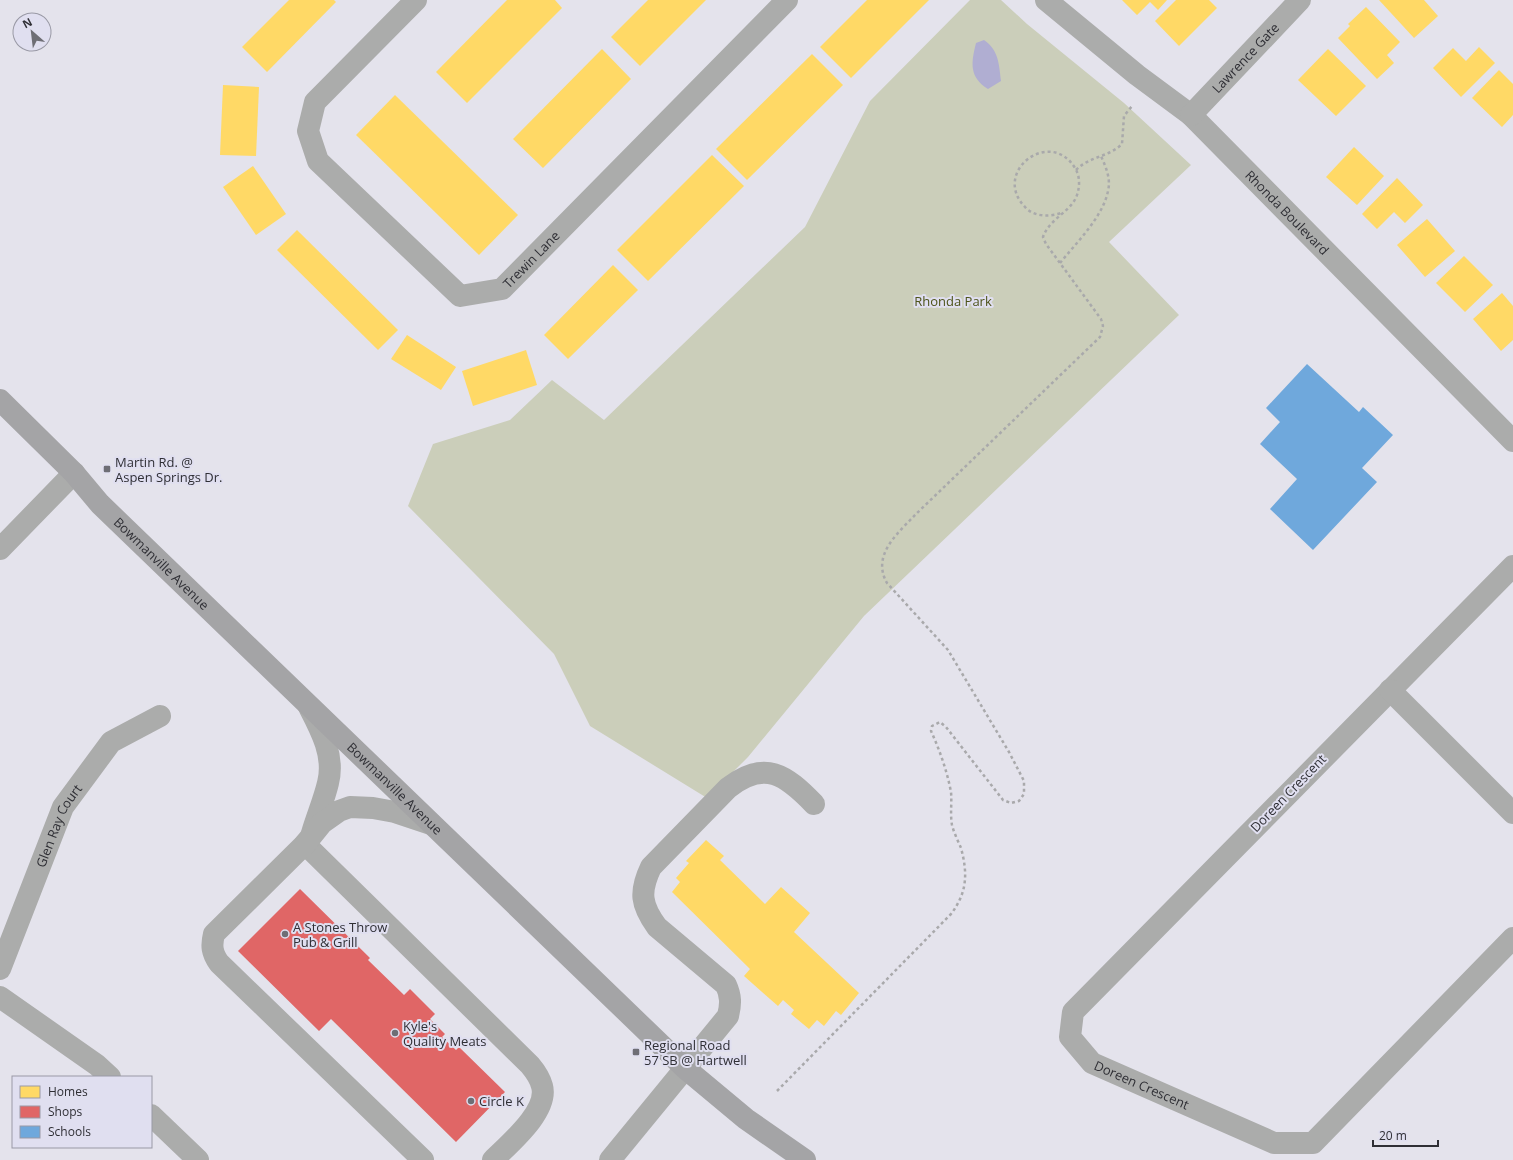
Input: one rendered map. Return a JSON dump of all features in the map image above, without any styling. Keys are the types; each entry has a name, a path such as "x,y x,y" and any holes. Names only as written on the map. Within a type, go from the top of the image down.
{"main road":[{"name":"Bowmanville Avenue","path":"0,400 74,473 100,504 686,1069 746,1119 804,1160"}],"street":[{"name":"Trewin Lane","path":"416,0 315,102 308,132 318,161 460,296 502,289 787,0"},
{"name":"Rhonda Boulevard","path":"1046,0 1137,75 1191,115 1513,441"},
{"name":"Lawrence Gate","path":"1191,115 1300,0"},
{"path":"0,549 74,473"},
{"name":"Doreen Crescent","path":"1513,566 1073,1012 1070,1037 1092,1063 1274,1143 1313,1143 1513,938"},
{"path":"1390,690 1513,814"},
{"path":"309,707 325,741 330,770 329,782 309,839"},
{"name":"Glen Ray Court","path":"0,969 63,807 111,742 160,716"},
{"path":"610,1160 728,1016 731,1007 730,995 726,985 720,978 657,927 648,915 642,899 644,882 651,868 728,788 741,778 757,773 772,773 796,785 814,804"},
{"path":"423,1160 213,954 211,944 214,934 331,816 350,807 367,808 395,812 431,824"},
{"path":"309,839 530,1065 538,1076 543,1087 542,1099 538,1110 493,1160"},
{"path":"0,997 97,1065 109,1076"},
{"path":"152,1117 198,1160"}],"path":[{"path":"1076,170 1085,162 1117,150 1122,144 1124,116 1132,106"},
{"path":"777,1092 961,902 964,892 964,869 961,849 952,825 951,794 947,774 931,731 932,726 940,722 946,727 1003,800 1011,803 1019,802 1024,794 1024,781 1021,775 948,650 887,583 881,566 892,540 911,520 1100,337 1103,326 1101,319 1046,244 1043,237 1061,213 1074,202 1078,195 1079,178 1076,170 1071,162 1064,156 1046,152 1028,158 1021,165 1017,173 1015,182 1016,192 1026,208 1043,216 1052,216 1061,213"},
{"path":"1060,263 1089,228 1108,192 1108,179 1101,156"}],"green space":[{"name":"Rhonda Park","path":"970,0 1001,0 1027,24 1124,103 1191,165 1109,242 1179,315 864,616 748,757 707,798 590,726 554,654 408,506 433,444 510,420 552,380 604,420 805,227 870,101"}],"water":[{"path":"984,40 993,48 999,64 1001,81 988,89 977,80 973,69 973,57 976,43"}],"building: Homes":[{"path":"289,0 334,0 336,2 267,72 242,47"},
{"path":"507,0 555,0 562,8 467,103 436,72"},
{"path":"648,0 706,0 640,66 611,37"},
{"path":"867,0 929,0 851,78 820,47"},
{"path":"1122,0 1167,0 1158,10 1150,2 1137,15"},
{"path":"1176,0 1209,0 1217,8 1179,46 1155,21"},
{"path":"1379,0 1424,0 1438,16 1414,38"},
{"path":"1366,7 1400,42 1387,55 1394,63 1377,79 1338,38 1350,26 1348,24"},
{"path":"1479,47 1495,63 1461,97 1433,68 1453,48 1466,61"},
{"path":"602,49 631,79 543,168 513,139"},
{"path":"1328,49 1366,86 1336,116 1298,80"},
{"path":"812,54 843,85 747,180 716,149"},
{"path":"1499,70 1513,84 1513,115 1502,127 1472,98"},
{"path":"223,85 259,87 256,156 220,155"},
{"path":"395,95 518,215 479,255 356,135"},
{"path":"1354,147 1384,176 1357,205 1326,177"},
{"path":"712,155 744,186 648,281 617,250"},
{"path":"253,166 286,214 256,235 223,187"},
{"path":"1397,178 1423,205 1405,223 1394,212 1377,229 1362,214"},
{"path":"1427,219 1455,251 1425,277 1397,245"},
{"path":"297,230 398,330 378,350 277,250"},
{"path":"1464,256 1493,285 1465,312 1436,283"},
{"path":"613,265 638,290 568,359 544,335"},
{"path":"1502,293 1513,306 1513,340 1501,351 1473,319"},
{"path":"407,335 456,367 441,390 391,359"},
{"path":"526,350 537,385 473,406 462,371"},
{"path":"706,840 724,856 720,860 765,904 781,887 810,913 794,932 859,993 841,1015 836,1011 824,1026 817,1020 809,1029 791,1014 794,1010 783,1000 778,1006 744,976 750,969 672,892 680,882 676,878 689,863 686,861"}],"building: Shops":[{"path":"300,889 370,958 368,960 404,995 410,989 435,1014 430,1019 445,1034 442,1037 456,1050 459,1047 505,1092 456,1142 331,1019 319,1031 238,951"}],"building: Schools":[{"path":"1307,364 1359,412 1363,407 1393,435 1362,468 1377,482 1313,550 1270,509 1297,479 1260,444 1280,422 1266,408"}],"place":[{"name":"Martin Rd. @ Aspen Springs Dr.","path":"107,469"},
{"name":"A Stones Throw Pub & Grill","path":"285,934"},
{"name":"Kyle's Quality Meats","path":"395,1033"},
{"name":"Regional Road 57 SB @ Hartwell","path":"636,1052"},
{"name":"Circle K","path":"471,1101"}]}
